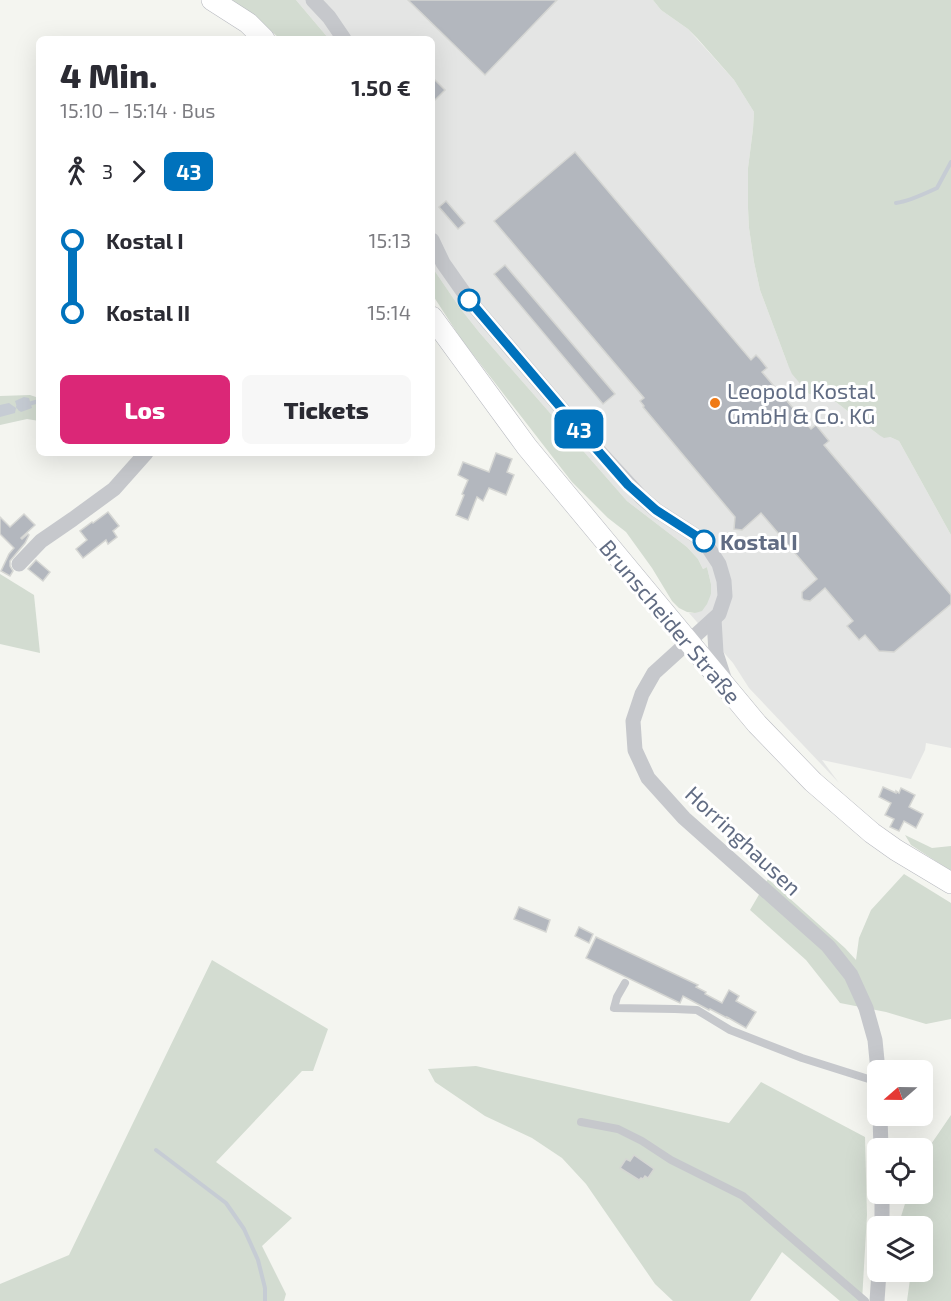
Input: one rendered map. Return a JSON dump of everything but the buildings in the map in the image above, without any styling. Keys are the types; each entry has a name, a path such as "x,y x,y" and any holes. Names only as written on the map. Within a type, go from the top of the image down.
{"main road":[{"path":"212,0 248,23 261,36"},
{"name":"Brunscheider Straße","path":"435,321 527,447 757,724 821,790 872,834 951,883"}],"street":[{"path":"312,0 328,16 342,36"},
{"path":"435,246 443,263 469,300 641,498 704,541 713,553 722,573 724,588 722,607 714,619 716,653 727,687"},
{"path":"19,564 41,540 114,489 143,456"},
{"name":"Horringhausen","path":"714,619 654,673 642,694 633,721 635,750 648,778 678,811 828,946 851,975 866,1008 875,1040 877,1060"},
{"path":"877,1301 878,1282"}],"lane":[{"path":"625,983 614,1008 697,1010 730,1029 802,1058 867,1079"},
{"path":"581,1122 618,1129 671,1160 743,1196 865,1301"}],"shaded area":[{"path":"231,0 296,0 326,36 277,36 254,15"},
{"path":"296,0 653,0 661,10 688,29 734,80 754,112 748,168 748,208 754,262 760,290 788,365 809,394 828,396 879,435 899,441 951,535 951,748 926,743 911,779 822,760 839,783 749,688 733,663 689,613 695,613 711,594 707,567 703,569 698,559 687,547 627,501 479,332 435,271 435,36 326,36"},
{"path":"653,0 951,0 951,535 899,441 879,435 828,396 809,394 792,374 760,290 749,228 748,168 754,112 734,80 697,38 661,10"},
{"path":"435,271 479,332 627,501 687,547 698,559 703,569 707,567 711,594 702,611 687,612 672,601 626,532 608,518 572,482 461,339 435,299"},
{"path":"30,395 36,397 36,420 27,419 0,425 0,396"},
{"path":"24,397 29,398 32,408 21,412 15,401"},
{"path":"9,403 16,408 15,413 0,417 0,405"},
{"path":"0,574 34,595 40,653 0,644"},
{"path":"905,835 932,848 951,846 951,871 911,845"},
{"path":"904,874 951,903 951,1019 926,1024 886,1012 840,1003 806,960 750,910 768,879 856,960 859,938 871,910"},
{"path":"212,960 328,1029 313,1071 302,1071 216,1162 292,1218 262,1246 286,1294 284,1301 0,1301 0,1284 69,1255"},
{"path":"476,1066 729,1123 761,1082 865,1137 867,1215 862,1301 840,1301 782,1252 750,1301 673,1301 655,1284 586,1184 562,1158 532,1138 485,1116 435,1082 428,1069"},
{"path":"951,1115 951,1301 907,1301 910,1282 933,1282 933,1216 901,1216 905,1204 933,1204 933,1141"}],"waterway":[{"path":"896,203 937,188 951,162"},
{"path":"18,407 36,402"},
{"path":"156,1150 226,1203 244,1229 258,1260 265,1288 265,1301"}],"bus line":[{"name":"43","path":"469,300 628,485 656,510 704,541"}],"place":[{"name":"Leopold Kostal GmbH & Co. KG","path":"715,403"},
{"name":"Kostal I","path":"704,541"}]}
